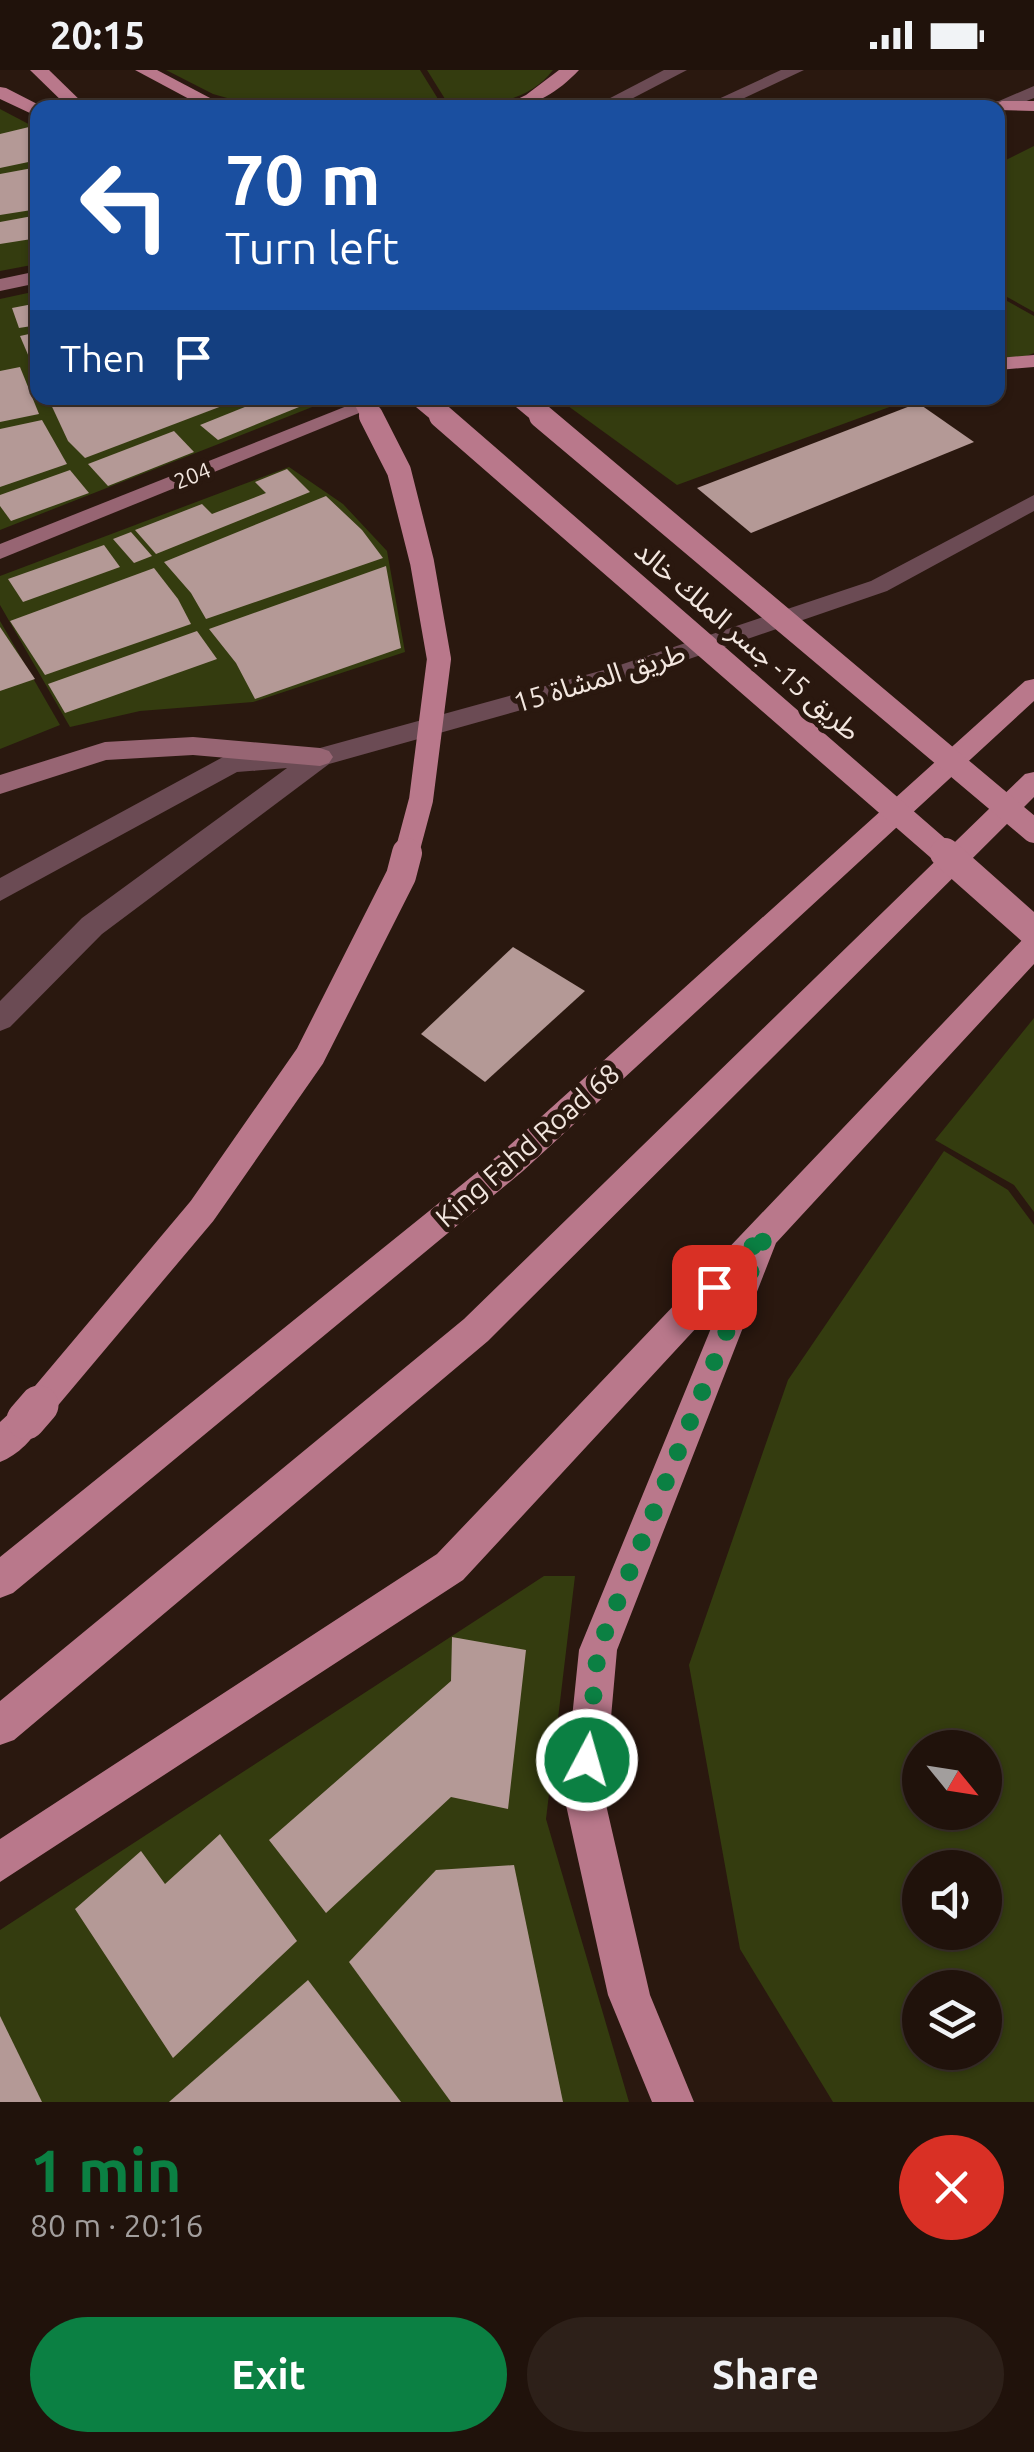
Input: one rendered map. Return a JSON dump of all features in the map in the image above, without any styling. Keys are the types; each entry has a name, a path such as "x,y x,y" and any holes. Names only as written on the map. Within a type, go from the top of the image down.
{"main road":[{"path":"39,70 71,100"},
{"path":"127,70 155,96"},
{"path":"144,70 205,100"},
{"path":"529,100 570,70"},
{"path":"0,92 30,106"},
{"path":"1005,107 1034,106"},
{"path":"0,284 30,278"},
{"path":"1005,363 1034,361"},
{"path":"0,1446 202,1211 310,1056 400,876 421,800 438,659 422,562 399,471 366,405"},
{"name":"204","path":"0,552 367,405"},
{"name":"طريق 15- جسر الملك خالد","path":"428,405 641,586 1034,932"},
{"name":"طريق 15- جسر الملك خالد","path":"528,405 1034,832"},
{"name":"King Fahd Road 68","path":"0,1580 512,1162 1034,687"},
{"path":"0,785 105,752 193,746 320,757"},
{"path":"0,1726 476,1330 1034,782"},
{"path":"0,1862 450,1567 1034,946"},
{"path":"673,2102 629,1995 584,1796 598,1650 767,1231"}],"street":[{"path":"616,100 678,70"},
{"path":"726,100 795,70"},
{"path":"1005,105 1034,91"},
{"name":"طريق المشاة 15","path":"0,890 232,763 320,757 619,674 878,586 1034,502"},
{"name":"طريق المشاة 15","path":"0,1019 92,926 320,757"}],"green space":[{"path":"166,70 420,70 439,100 234,100 213,94"},
{"path":"427,70 553,70 532,89 506,100 446,100"},
{"path":"0,109 30,125 30,265 0,271"},
{"path":"1034,146 1034,312 1005,296 1005,160"},
{"path":"30,293 30,405 317,405 0,530 0,299"},
{"path":"1005,300 1034,316 1034,353 1005,364"},
{"path":"567,405 895,405 677,485"},
{"path":"289,467 343,504 387,551 405,652 253,702 140,711 70,727 0,605 0,576"},
{"path":"0,621 60,725 0,749"},
{"path":"1034,1018 1034,1212 1014,1185 935,1140"},
{"path":"944,1151 1008,1190 1034,1225 1034,2102 833,2102 740,1949 689,1665 788,1380"},
{"path":"544,1576 575,1576 546,1819 629,2102 0,2102 0,1930"}],"building":[{"path":"30,128 30,162 0,168 0,134"},
{"path":"30,168 30,210 0,215 0,174"},
{"path":"30,216 30,239 0,244 0,222"},
{"path":"30,305 30,326 19,328 12,308"},
{"path":"30,334 30,357 29,357 20,336"},
{"path":"20,367 30,392 30,405 35,405 39,414 0,422 0,371"},
{"path":"51,405 225,405 85,458 68,441"},
{"path":"250,405 304,405 218,440 200,425"},
{"path":"913,405 921,405 974,442 751,533 697,488"},
{"path":"42,420 67,464 0,487 0,429"},
{"path":"174,431 194,452 108,486 88,464"},
{"path":"287,469 310,492 156,554 135,530 202,504 212,514 266,493 255,482"},
{"path":"70,470 89,493 11,521 0,506 0,495"},
{"path":"326,496 362,530 383,558 206,619 191,593 164,562"},
{"path":"131,532 152,556 134,563 113,539"},
{"path":"104,545 120,567 23,602 8,579"},
{"path":"386,566 401,648 255,699 236,663 209,629"},
{"path":"154,568 191,624 45,675 10,621"},
{"path":"0,627 35,679 0,691"},
{"path":"197,631 217,659 65,713 48,684"},
{"path":"513,947 585,991 485,1082 421,1034"},
{"path":"452,1637 526,1650 508,1809 451,1797 326,1913 269,1840 451,1681"},
{"path":"220,1834 297,1941 173,2058 75,1909 141,1851 165,1884"},
{"path":"514,1865 563,2102 451,2102 349,1962 436,1870"},
{"path":"308,1980 401,2102 169,2102"},
{"path":"0,2016 42,2102 0,2102"}],"route":[{"path":"587,1760 598,1650 767,1231 714,1287"}]}
